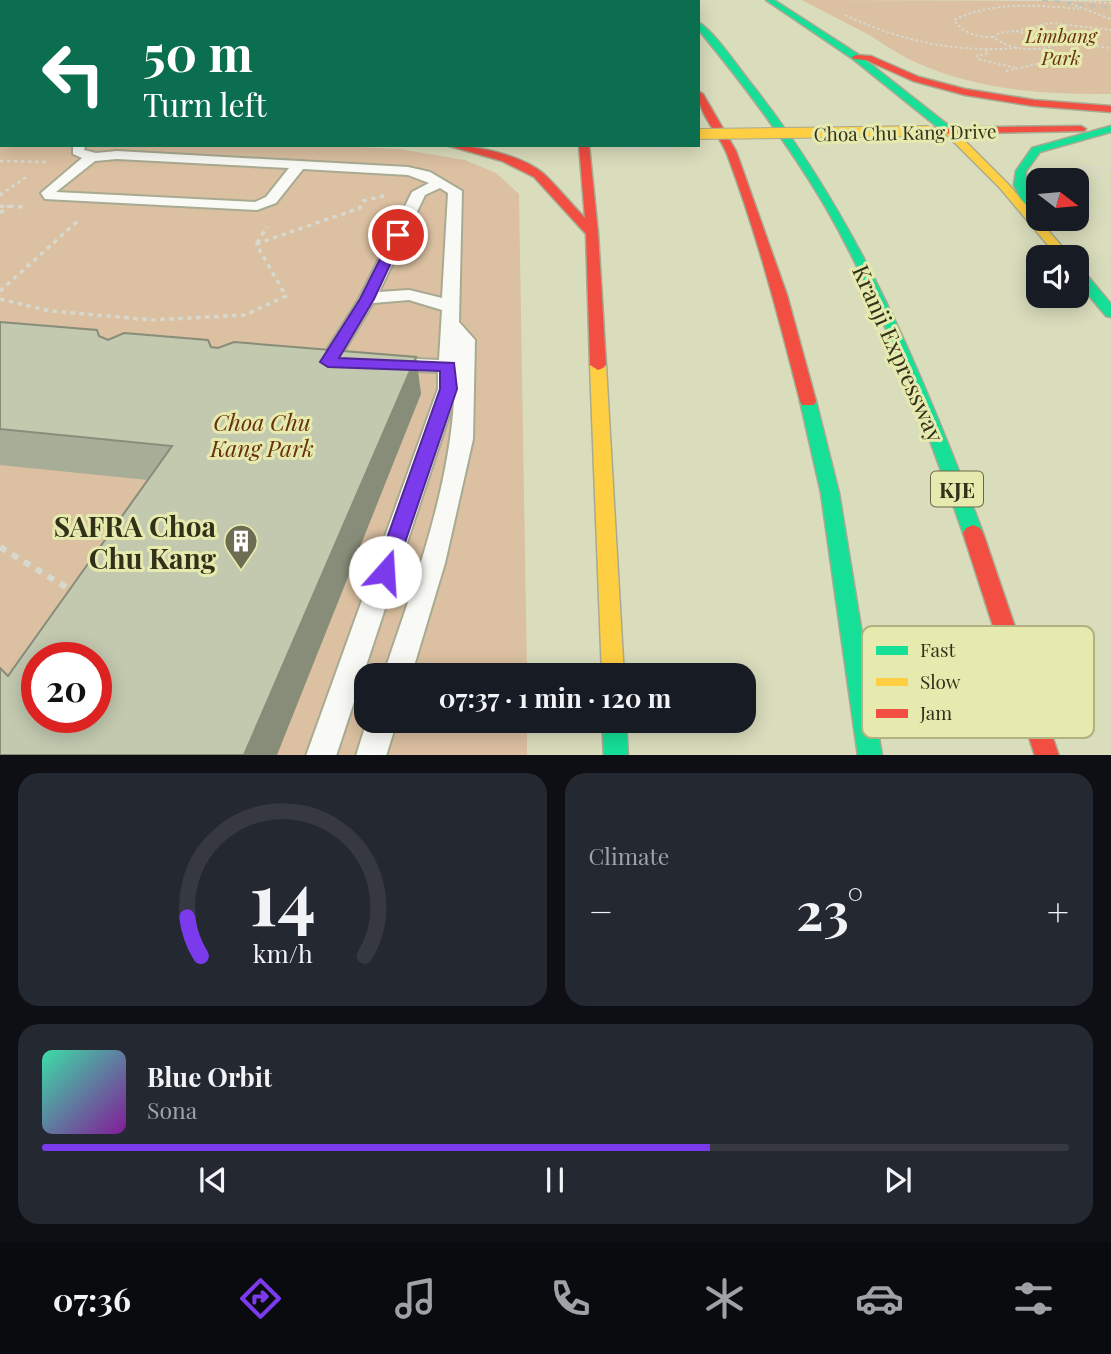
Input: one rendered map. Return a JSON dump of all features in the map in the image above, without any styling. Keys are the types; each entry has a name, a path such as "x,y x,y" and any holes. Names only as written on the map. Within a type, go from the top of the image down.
{"main road":[{"path":"769,0 856,57 926,111 949,131 1026,211"},
{"name":"Kranji Expressway","path":"700,26 734,66 845,231 916,385 960,496 1004,626"},
{"path":"856,57 868,58 916,79 965,92 1034,103 1111,110"},
{"path":"700,97 731,151 780,295 830,492 862,702"},
{"name":"Choa Chu Kang Drive","path":"980,111 1111,110"},
{"name":"Choa Chu Kang Drive","path":"898,112 954,111"},
{"name":"Choa Chu Kang Drive","path":"753,114 795,113"},
{"path":"700,114 726,114"},
{"path":"1026,197 1020,185 1021,170 1036,150 1110,129"},
{"name":"Choa Chu Kang Drive","path":"700,134 1110,129"},
{"path":"459,147 506,159 538,175 592,233"},
{"path":"584,147 592,233 611,663"},
{"path":"1044,231 1055,245"},
{"path":"1089,287 1111,313"},
{"path":"615,733 616,755"},
{"name":"Kranji Expressway","path":"1041,738 1047,755"}],"lane":[{"path":"78,147 77,151 80,155 91,151 117,155 408,171 425,175 455,191 450,315"},
{"path":"91,151 51,189 48,193 50,196 257,206 271,200 300,164"},
{"path":"438,184 419,192 367,299 322,362 361,363 454,378"},
{"path":"321,755 466,340 450,315 425,296 397,294 367,299"},
{"path":"401,663 433,564 459,452 454,378"},
{"path":"371,755 378,733"}],"path":[{"path":"1006,0 1042,0"},
{"path":"1062,0 1111,3"},
{"path":"1062,0 1079,9 1111,19"},
{"path":"1017,48 1001,43 993,37 968,33 954,20 978,9 1008,4 1079,9"},
{"path":"836,10 875,31 928,43 986,50 1047,48 1053,46 1052,41"},
{"path":"1016,32 1025,27 1052,24 1111,30"},
{"path":"993,37 1001,32 1016,32 1033,34 1052,41 1111,48"},
{"path":"1005,71 1045,62 1049,52 1047,48"},
{"path":"986,50 988,53 977,56 983,62 1020,69"},
{"path":"613,149 634,149"},
{"path":"0,161 50,162 40,168"},
{"path":"1074,163 1111,185"},
{"path":"1084,167 1111,169"},
{"path":"0,195 30,175"},
{"path":"0,213 10,206"},
{"path":"0,299 50,311 153,320 245,315 286,296 256,244 360,208"},
{"path":"0,291 81,218"},
{"path":"0,547 82,597"}],"green space":[{"name":"Limbang Park","path":"802,0 1111,1 1111,94 1036,92 962,79 909,59"},
{"name":"Choa Chu Kang Park","path":"0,147 399,149 465,160 496,173 519,194 527,663 354,663 354,733 527,733 527,755 0,755"}],"building":[{"name":"SAFRA Choa Chu Kang","path":"0,322 97,330 99,336 108,340 124,333 208,340 211,347 218,348 234,342 416,357 244,755 0,755 0,668 8,676 21,658 21,733 112,733 112,642 32,642 172,446 0,429"}],"railway":[{"path":"1042,0 1111,8"}],"traffic: fast":[{"path":"769,0 856,57 949,131"},
{"path":"700,26 777,125 846,233 899,343 973,533"},
{"path":"1026,197 1020,185 1021,171 1036,150 1110,129"},
{"path":"1089,287 1111,313"},
{"path":"808,401 830,493 862,703"},
{"path":"615,733 616,755"},
{"path":"867,738 870,755"}],"traffic: slow":[{"path":"700,134 929,131"},
{"path":"949,131 1004,186 1055,245"},
{"path":"598,365 612,663"}],"traffic: jam":[{"path":"856,57 868,58 916,79 965,92 1034,103 1111,109"},
{"path":"700,97 731,151 780,295 808,401"},
{"path":"929,131 1081,129"},
{"path":"459,147 506,159 538,175 592,233"},
{"path":"584,147 592,233 598,365"},
{"path":"973,533 1004,626"},
{"path":"1041,738 1047,755"}],"place":[{"name":"SAFRA Choa Chu Kang","path":"241,571"}],"route":[{"path":"385,572 449,389 448,366 328,362 367,299 398,235"}]}
